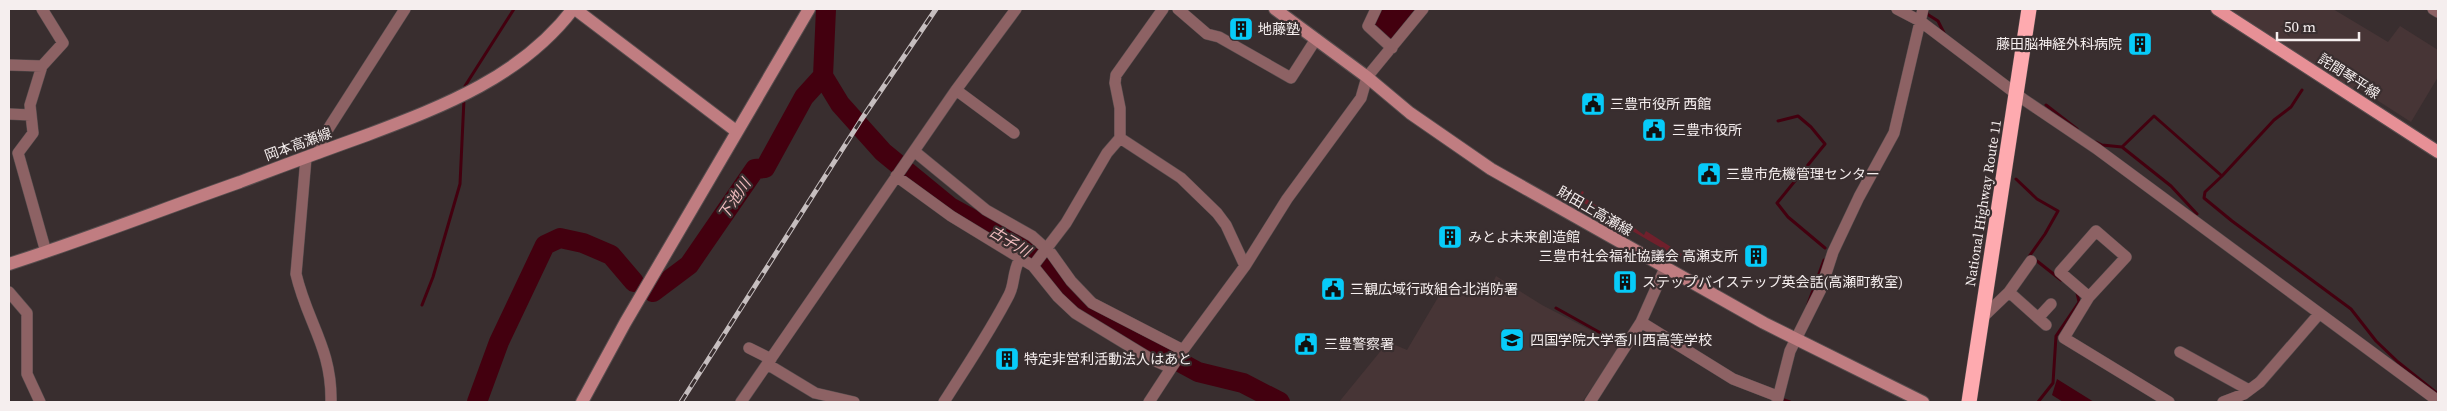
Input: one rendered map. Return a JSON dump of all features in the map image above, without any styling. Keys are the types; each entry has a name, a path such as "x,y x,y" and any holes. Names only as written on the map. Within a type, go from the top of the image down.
{"highway":[{"name":"National Highway Route 11","path":"1969,402 2029,9"}],"main road":[{"name":"岡本高瀬線","path":"9,264 306,158 456,99 496,78 537,49 574,9"},
{"path":"574,9 736,132"},
{"name":"財田上高瀬線","path":"1275,9 1368,77 1410,113 1490,169 1797,340 1917,401"},
{"name":"詫間琴平線","path":"2218,9 2438,152"},
{"path":"582,402 625,323 806,13"}],"street":[{"path":"42,9 63,43 42,66 30,104 33,133 14,152 46,252"},
{"path":"319,152 321,141 330,126 405,9"},
{"path":"741,402 956,90 1016,9"},
{"path":"1178,9 1207,34 1219,37 1291,78 1316,39"},
{"path":"1376,9 1368,26 1392,48"},
{"path":"1149,402 1183,350 1245,266 1287,198 1361,98 1368,77 1423,9"},
{"path":"1896,9 1920,21 2203,225 2319,314 2438,401"},
{"path":"1641,322 1733,379 1777,399 1790,351 1821,289 1840,236 1894,133 1923,9"},
{"path":"2434,9 2438,12"},
{"path":"1035,264 1066,224 1107,154 1120,138 1120,108 1115,83 1116,75 1158,10"},
{"path":"9,65 42,66"},
{"path":"956,90 1014,133"},
{"path":"9,114 31,115"},
{"path":"1120,138 1181,178 1218,213 1226,225 1245,266"},
{"path":"914,151 986,210 1032,236 1046,249 1070,281 1092,303 1183,350"},
{"path":"306,158 296,274 328,363 331,382 331,402"},
{"path":"896,176 951,216 1020,258 1035,264 1058,297 1075,313 1149,358 1171,368"},
{"path":"2089,297 2060,272 2096,231 2126,257 2089,297 2064,338 2169,402"},
{"path":"944,402 982,343 1010,292 1014,271 1020,258"},
{"path":"1982,318 2009,292 2031,261"},
{"path":"1590,402 1641,322 1665,268"},
{"path":"9,292 27,313 27,374 40,402"},
{"path":"2009,292 2042,321 2051,304"},
{"path":"2222,402 2249,390 2277,364 2319,314"},
{"path":"749,348 815,393 854,402"},
{"path":"2180,352 2249,390"}],"shaded area":[{"path":"1378,9 1415,9 1390,41 1371,24"},
{"path":"2230,9 2333,9 2388,42 2400,26 2438,50 2438,77 2411,122 2355,86 2352,90"},
{"path":"1582,191 1584,192 1582,196 1616,219 1618,216 1644,235 1646,231 1682,254 1679,258 1577,199"},
{"name":"四国学院大学香川西高等学校","path":"1496,276 1542,305 1621,346 1582,402 1339,402 1388,342 1407,350 1443,289 1489,291"},
{"path":"2057,379 2094,402 2063,402 2052,395"}],"waterway":[{"path":"465,90 465,86 514,9"},
{"name":"古子川","path":"826,9 823,76 840,104 883,152 950,207 1023,247 1049,267 1075,301 1102,320 1198,372 1243,383 1280,402"},
{"path":"1927,12 1927,14 1938,21 1944,33"},
{"name":"下池川","path":"653,292 689,265 755,169 765,168 804,97 823,76"},
{"path":"2096,142 2102,145 2122,147 2154,116 2222,176 2274,120 2291,107 2302,90"},
{"path":"422,305 433,277 460,184 464,99"},
{"path":"2046,105 2077,129"},
{"path":"1778,121 1798,116 1811,127 1825,144 1777,203 1788,217 1825,248"},
{"path":"2122,147 2171,186 2197,214"},
{"path":"2222,176 2205,192 2204,198 2351,309 2376,341 2398,362 2438,394"},
{"path":"2016,179 2037,199 2058,211 2028,258"},
{"name":"下池川","path":"477,402 499,342 545,245 560,238 583,243 611,255 634,282"},
{"path":"1808,304 1824,260"},
{"path":"2037,261 2061,280"},
{"path":"2038,402 2053,383 2056,336 2079,302 2077,293"},
{"path":"1556,308 1624,346"},
{"path":"1781,399 1790,402"}],"railway":[{"path":"681,402 861,120 936,9"}],"place":[{"name":"地藤塾","path":"1241,29"},
{"name":"藤田脳神経外科病院","path":"2140,44"},
{"name":"三豊市役所 西館","path":"1593,104"},
{"name":"三豊市役所","path":"1654,130"},
{"name":"三豊市危機管理センター","path":"1709,174"},
{"name":"みとよ未来創造館","path":"1450,237"},
{"name":"三豊市社会福祉協議会 高瀬支所","path":"1756,256"},
{"name":"ステップバイステップ英会話(高瀬町教室)","path":"1625,282"},
{"name":"三観広域行政組合北消防署","path":"1333,289"},
{"name":"四国学院大学香川西高等学校","path":"1512,340"},
{"name":"三豊警察署","path":"1306,344"},
{"name":"特定非営利活動法人はあと","path":"1007,359"}]}
